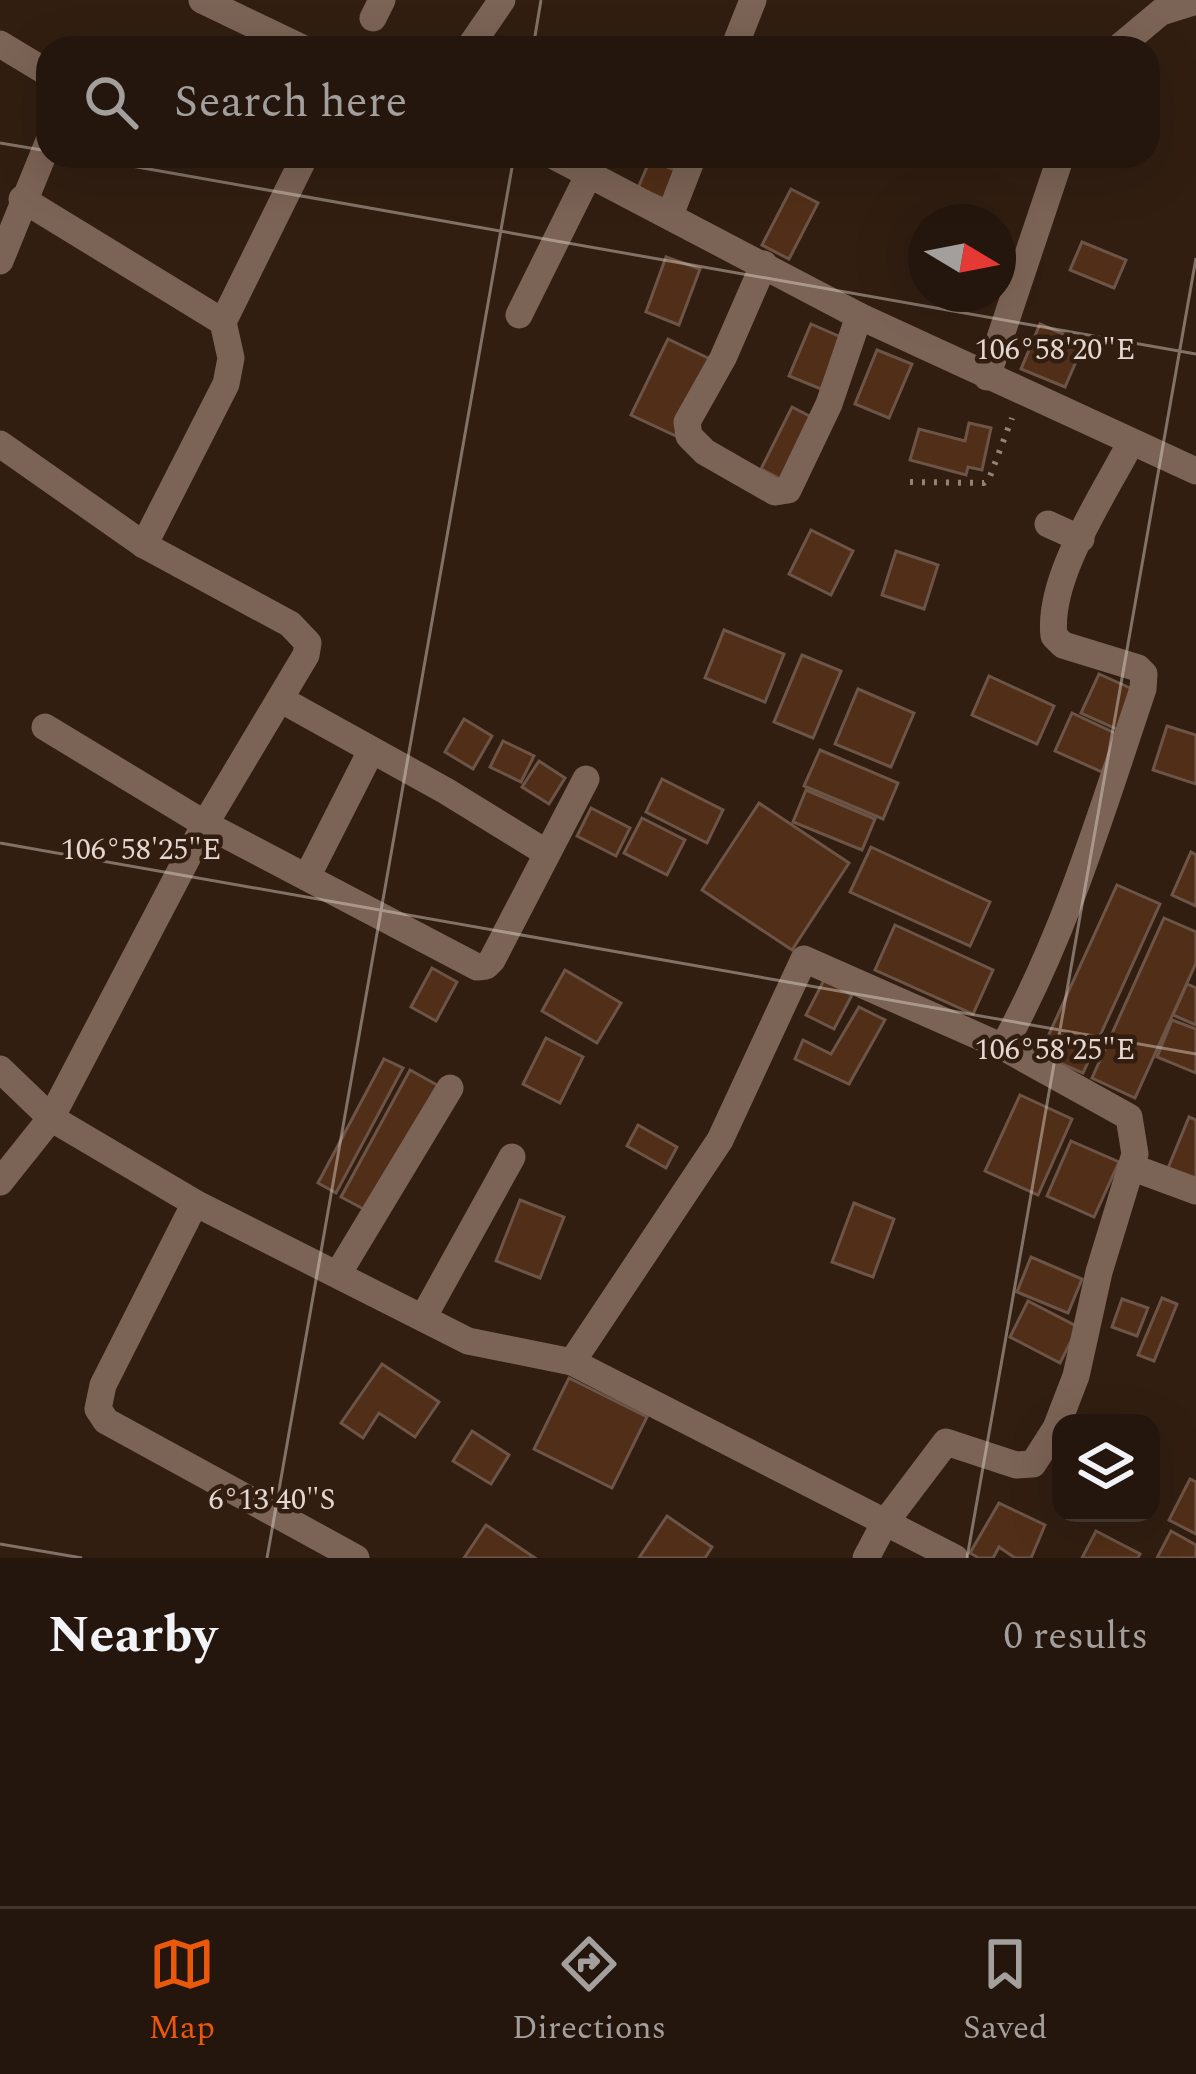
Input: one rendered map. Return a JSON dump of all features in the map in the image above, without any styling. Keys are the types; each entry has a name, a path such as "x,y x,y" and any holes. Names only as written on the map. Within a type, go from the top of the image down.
{"street":[{"path":"202,0 277,36"},
{"path":"477,36 502,0"},
{"path":"739,36 753,0"},
{"path":"1132,36 1161,12 1196,1"},
{"path":"0,44 36,66"},
{"path":"0,261 37,168"},
{"path":"144,545 226,384 231,358 223,322 299,168"},
{"path":"581,168 859,316 1196,471"},
{"path":"670,215 688,168"},
{"path":"988,377 1057,168"},
{"path":"519,315 590,172"},
{"path":"22,200 223,322"},
{"path":"764,264 723,358 687,422 689,436 705,452 775,492 788,490 830,404 859,316"},
{"path":"1004,1047 1099,830 1144,680 1144,674 1131,663 1063,645 1054,637 1061,581 1131,442"},
{"path":"0,444 144,545 290,624 308,643 307,655 205,824 52,1118 0,1182"},
{"path":"1048,524 1081,539"},
{"path":"280,699 446,791 545,853"},
{"path":"45,727 205,824 477,967 486,966 586,779"},
{"path":"307,878 371,751"},
{"path":"572,1362 720,1140 804,958 1004,1047 1129,1117 1135,1154 1099,1272 1076,1376 1056,1428 1033,1464 1016,1465 946,1442 884,1524 866,1558"},
{"path":"0,1069 52,1118 195,1203 468,1341 572,1362 955,1558"},
{"path":"338,1274 450,1088"},
{"path":"424,1316 512,1157"},
{"path":"1131,1167 1196,1191"},
{"path":"195,1203 103,1385 98,1409 106,1421 356,1558"}],"path":[{"path":"910,482 984,484 1022,392"}],"building":[{"path":"647,168 675,170 664,199 638,188"},
{"path":"791,189 818,203 789,259 762,245"},
{"path":"1082,242 1126,260 1114,288 1070,270"},
{"path":"666,257 700,269 679,325 646,312"},
{"path":"811,324 843,338 821,389 789,376"},
{"path":"1040,324 1084,343 1065,387 1021,369"},
{"path":"668,339 712,360 676,436 631,415"},
{"path":"877,350 912,364 889,418 855,404"},
{"path":"792,407 819,421 788,483 761,469"},
{"path":"969,423 991,428 982,470 968,467 966,475 910,460 919,429 965,441"},
{"path":"811,530 853,551 831,595 789,574"},
{"path":"896,551 938,565 924,609 882,595"},
{"path":"724,630 784,654 765,702 705,678"},
{"path":"802,655 841,671 813,738 774,722"},
{"path":"1099,674 1139,692 1121,731 1081,713"},
{"path":"989,676 1054,706 1037,744 972,715"},
{"path":"858,689 914,713 891,767 835,744"},
{"path":"1072,713 1119,735 1102,772 1055,751"},
{"path":"464,719 492,736 473,769 445,752"},
{"path":"1167,726 1196,735 1196,784 1153,770"},
{"path":"503,741 534,756 521,782 490,767"},
{"path":"820,750 898,783 883,819 804,786"},
{"path":"539,761 565,778 549,804 522,787"},
{"path":"662,779 723,810 707,843 646,812"},
{"path":"806,790 875,819 862,850 793,822"},
{"path":"759,803 849,863 792,950 702,890"},
{"path":"591,808 630,828 616,856 577,836"},
{"path":"642,818 685,840 667,875 624,853"},
{"path":"871,847 990,902 970,946 850,892"},
{"path":"1191,852 1196,855 1196,906 1172,895"},
{"path":"1117,885 1160,904 1083,1073 1040,1054"},
{"path":"1164,918 1196,932 1196,963 1135,1098 1092,1078"},
{"path":"895,925 993,970 973,1014 875,970"},
{"path":"432,968 457,982 436,1021 411,1007"},
{"path":"565,970 621,1003 597,1043 542,1011"},
{"path":"824,980 852,995 834,1029 806,1015"},
{"path":"1187,984 1196,988 1196,1025 1173,1015"},
{"path":"859,1007 885,1020 849,1084 795,1059 803,1040 831,1054"},
{"path":"1172,1020 1196,1029 1196,1073 1157,1057"},
{"path":"546,1038 583,1057 560,1103 523,1084"},
{"path":"384,1059 403,1068 336,1193 318,1183"},
{"path":"410,1070 439,1086 371,1213 341,1197"},
{"path":"1020,1095 1072,1119 1038,1195 985,1171"},
{"path":"1189,1117 1196,1120 1196,1185 1166,1173"},
{"path":"638,1125 677,1147 666,1168 627,1146"},
{"path":"1071,1141 1119,1162 1094,1217 1047,1196"},
{"path":"520,1200 564,1217 540,1278 496,1261"},
{"path":"854,1203 894,1219 873,1277 832,1262"},
{"path":"1031,1257 1082,1279 1068,1313 1017,1292"},
{"path":"1162,1298 1177,1304 1154,1361 1138,1355"},
{"path":"1122,1299 1148,1308 1137,1336 1112,1327"},
{"path":"1028,1301 1078,1327 1060,1363 1010,1337"},
{"path":"382,1364 439,1402 415,1437 379,1413 363,1438 341,1423"},
{"path":"569,1378 647,1417 612,1488 534,1449"},
{"path":"472,1431 509,1455 491,1484 453,1461"},
{"path":"1190,1479 1196,1482 1196,1534 1169,1520"},
{"path":"999,1503 1045,1525 1031,1558 1015,1558 999,1547 993,1558 970,1553"},
{"path":"667,1516 712,1547 705,1558 639,1558"},
{"path":"486,1525 535,1558 464,1558"},
{"path":"1096,1531 1140,1554 1138,1558 1082,1558"},
{"path":"1171,1531 1196,1545 1196,1558 1157,1558"}]}
